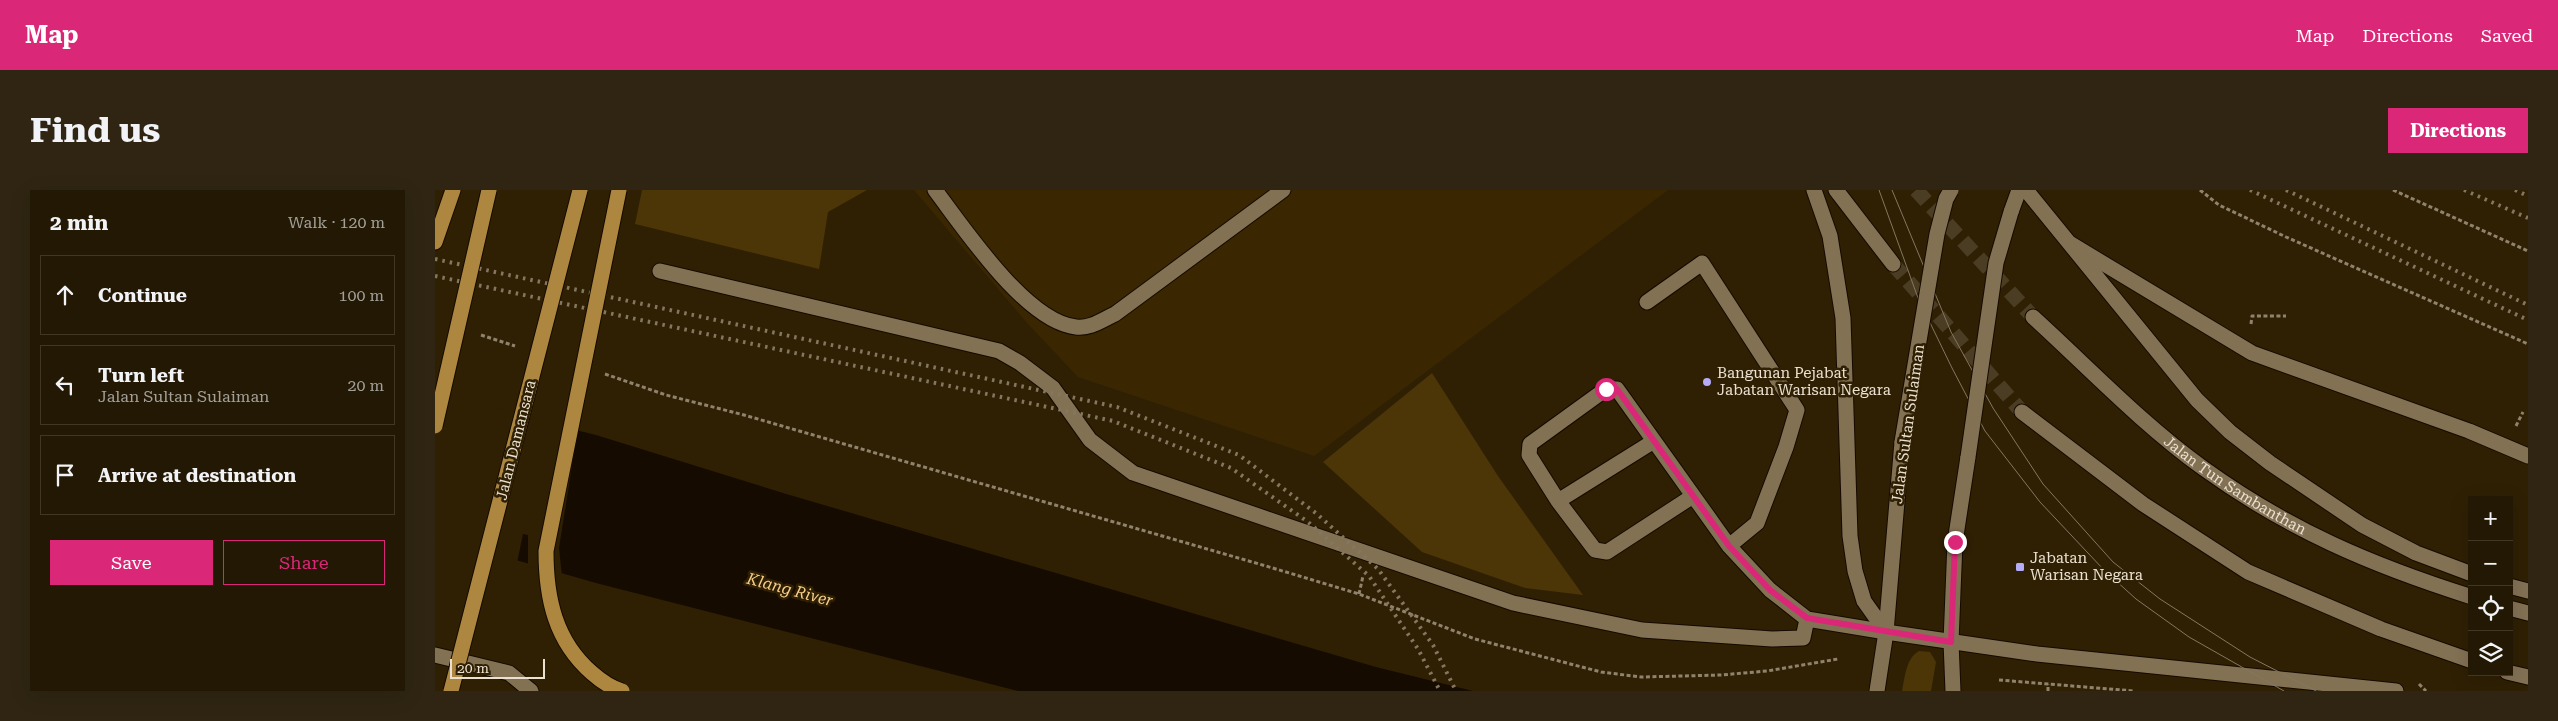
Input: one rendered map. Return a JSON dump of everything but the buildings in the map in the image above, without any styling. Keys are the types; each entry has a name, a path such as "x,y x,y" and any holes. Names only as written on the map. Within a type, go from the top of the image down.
{"main road":[{"path":"435,242 453,190"},
{"path":"435,426 489,190"},
{"name":"Jalan Damansara","path":"451,691 580,190"},
{"path":"619,190 546,551 546,580 552,613 563,640 580,663 598,678 622,691"},
{"path":"935,190 1001,276 1021,296 1051,317 1074,327 1090,326 1115,314 1283,190"},
{"path":"1814,190 1829,236 1843,318 1850,536 1855,571 1864,601 1886,632"},
{"path":"1836,190 1893,264"},
{"name":"Jalan Sultan Sulaiman","path":"1878,684 1886,632 1902,442 1937,234 1951,190"},
{"path":"1953,691 1951,642 1955,542 1996,263 2019,190"},
{"path":"2026,190 2197,400 2230,432 2277,469 2362,525 2416,553 2468,572"},
{"path":"2071,244 2252,353 2469,431 2528,456"},
{"path":"1647,302 1702,263 1797,410 1786,447 1757,523 1729,546"},
{"path":"660,271 999,351 1020,363 1053,388 1090,440 1133,473 1513,603 1642,630 1772,639 1803,638 1807,618"},
{"name":"Jalan Tun Sambanthan","path":"2033,318 2157,430 2203,468 2255,502 2333,546 2416,579 2468,596"},
{"path":"1693,496 1607,552 1595,550 1558,502 1529,456 1530,444 1606,389 1617,389 1729,546 1770,590 1807,618 1886,632 2037,654 2396,691"},
{"path":"2022,412 2143,504 2248,572 2381,629 2468,660"},
{"path":"1558,502 1653,441"},
{"path":"2513,587 2528,591"},
{"path":"2513,609 2528,612"},
{"path":"435,655 509,673 531,691"},
{"path":"2513,673 2528,677"}],"path":[{"path":"2200,190 2219,204 2286,237 2528,344"},
{"path":"2393,190 2528,251"},
{"path":"2252,316 2286,316"},
{"path":"473,333 519,347"},
{"path":"599,372 665,395 830,440 1266,566 1359,594 1475,639 1601,672 1641,677 1721,675 1767,671 1838,660"},
{"path":"2515,428 2523,412"},
{"path":"1999,680 2133,691"},
{"path":"2047,691 2048,684"}],"shaded area":[{"path":"642,190 867,190 828,212 819,269 635,224"},
{"path":"914,190 1668,190 1314,456 1078,377 1028,324"},
{"path":"1432,373 1498,476 1583,595 1525,588 1422,552 1323,462"},
{"path":"1919,651 1930,652 1936,662 1931,691 1902,691 1905,674 1911,658"}],"water":[{"name":"Klang River","path":"435,395 596,435 783,493 1376,667 1473,691 1018,691 596,583 435,537"}],"pier":[{"path":"435,393 578,428 559,548 562,576 528,566 528,535 523,534 517,563 435,540"}],"tunnel":[{"path":"1916,190 2033,317"},
{"path":"1893,264 2022,412"}],"tram line":[{"path":"1879,190 1918,298 1952,368 1985,431 2040,502 2103,569 2136,599 2189,637 2284,691"},
{"path":"1892,190 1951,332 1993,408 2043,484 2113,562 2160,599 2250,657 2316,691"}],"railway":[{"path":"2250,190 2528,320"},
{"path":"2286,190 2528,305"},
{"path":"2464,190 2528,218"},
{"path":"2515,190 2528,196"},
{"path":"435,259 1117,407 1239,455 1317,514 1378,569 1433,645 1456,691"},
{"path":"435,276 1113,421 1231,468 1308,522 1369,576 1418,649 1440,691"}],"place":[{"name":"Bangunan Pejabat Jabatan Warisan Negara","path":"1707,382"},
{"name":"Jabatan Warisan Negara","path":"2020,567"}],"route":[{"path":"1606,389 1617,389 1729,546 1770,590 1807,618 1951,642 1955,542"}]}
